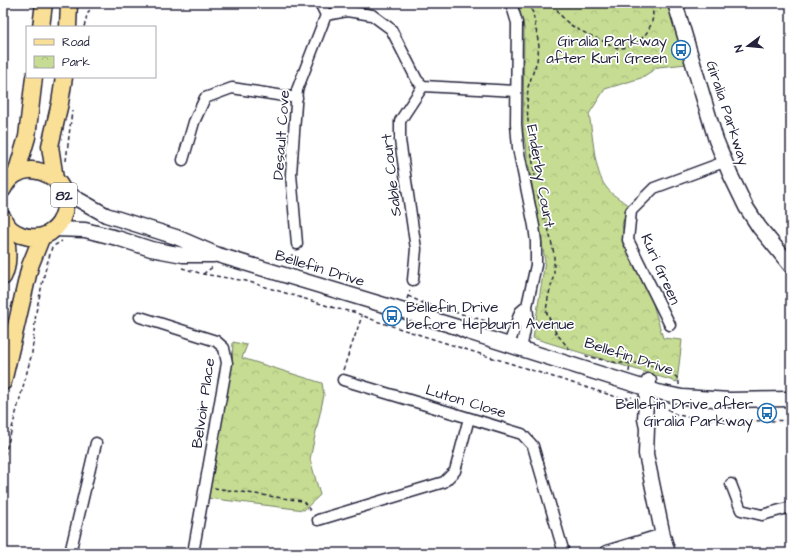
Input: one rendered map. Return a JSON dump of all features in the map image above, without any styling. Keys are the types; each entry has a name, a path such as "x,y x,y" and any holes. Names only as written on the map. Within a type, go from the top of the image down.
{"main road":[{"path":"41,26 44,3"},
{"path":"68,26 69,3"},
{"name":"Giralia Parkway","path":"675,3 724,162 746,207 759,227 791,266"},
{"path":"3,189 6,183 16,174 27,137 34,78"},
{"name":"82","path":"3,382 30,266 54,235 63,218 66,205 59,185 50,146 60,103 64,78"},
{"name":"82","path":"16,174 30,170 44,172 59,185"},
{"name":"Bellefin Drive","path":"59,185 106,215 176,237 218,255 457,327 468,332 516,342 653,391 682,397 730,400 791,399"},
{"path":"4,221 15,233 28,237 54,235"},
{"path":"3,277 6,273 7,258 4,221"},
{"name":"Bellefin Drive","path":"54,235 83,230 117,238 151,249 183,255 218,255"},
{"path":"653,391 645,419 647,428 646,454 665,546"},
{"path":"607,553 665,546"},
{"path":"646,553 665,546"}],"street":[{"path":"320,3 326,15 347,11 372,15 391,29 417,80 423,86 516,91"},
{"name":"Enderby Court","path":"512,3 517,23 516,124 518,148 536,242 536,266 527,306 520,312 516,342"},
{"name":"Desault Cove","path":"297,244 291,174 297,90 326,15"},
{"name":"Sable Court","path":"413,280 416,249 400,140 400,120 423,86"},
{"path":"183,160 194,122 205,98 232,88 297,98"},
{"name":"Kuri Green","path":"670,325 628,240 631,211 654,188 724,162"},
{"name":"Belvoir Place","path":"140,316 216,341 224,348 227,363 193,553"},
{"name":"Luton Close","path":"343,380 522,434 533,446 564,553"},
{"path":"318,520 444,482 455,471 469,418"},
{"path":"70,553 96,443"},
{"path":"731,484 741,510 762,515 790,511"}],"path":[{"path":"84,26 87,15 93,3"},
{"path":"528,3 534,19 539,46 537,61 528,87 527,105 529,137 535,180"},
{"path":"554,3 564,20 579,31 621,48 637,43 647,34 651,26 653,14 650,3"},
{"path":"66,163 72,110"},
{"path":"538,194 554,254 554,274 546,311 556,334 571,351 578,353"},
{"path":"3,462 32,353 36,312 54,235"},
{"path":"283,274 297,244"},
{"path":"177,266 203,274 246,282 338,309 354,312 376,321 623,399 653,391 675,414 694,419 760,421 791,420"},
{"path":"404,311 413,280"},
{"path":"343,380 343,367 362,316"},
{"path":"585,356 618,363 630,363"},
{"path":"205,487 303,501 318,520"}],"green space":[{"path":"518,3 666,3 676,24 687,64 658,67 641,78 605,89 589,114 596,163 602,180 611,192 629,205 622,225 628,249 634,267 648,287 663,338 682,340 677,382 533,338 545,261 523,131 524,27"},
{"path":"233,342 247,345 242,358 322,383 324,395 310,459 320,495 304,510 207,498 232,362"}],"place":[{"name":"Giralia Parkway after Kuri Green","path":"681,50"},
{"name":"Bellefin Drive before Hepburn Avenue","path":"392,316"},
{"name":"Bellefin Drive after Giralia Parkway","path":"767,413"}]}
